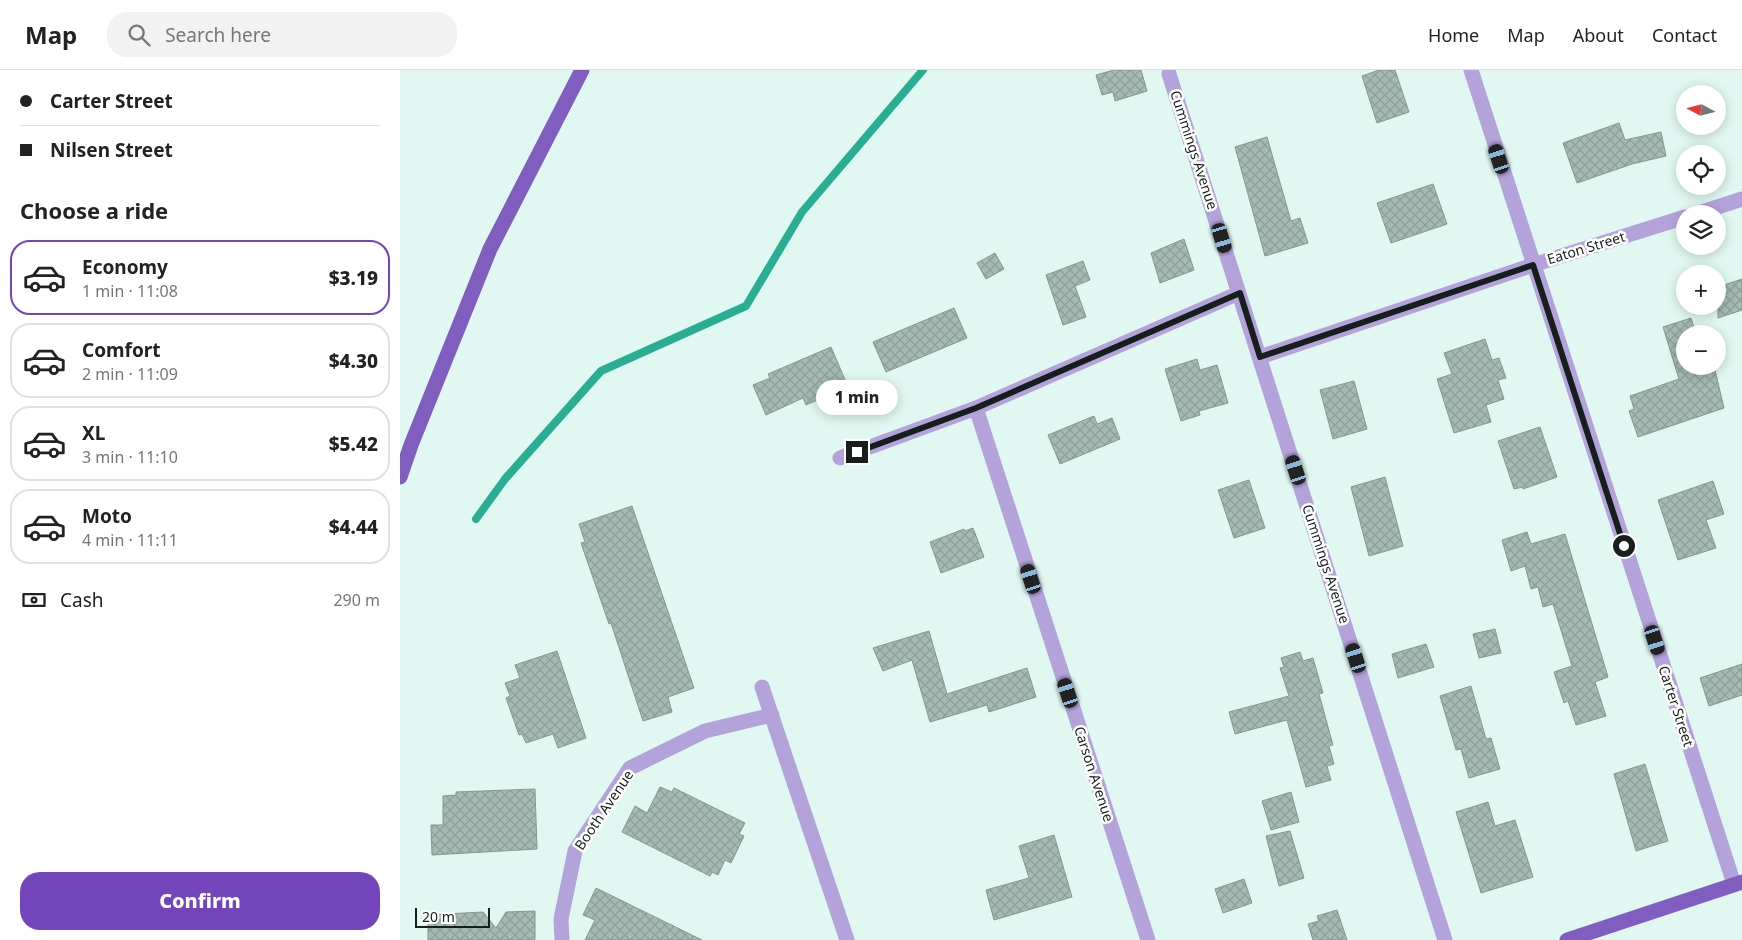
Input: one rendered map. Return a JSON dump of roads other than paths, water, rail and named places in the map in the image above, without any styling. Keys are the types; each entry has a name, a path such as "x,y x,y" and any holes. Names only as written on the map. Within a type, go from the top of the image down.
{"main road":[{"path":"400,477 411,444 490,249 582,70"},
{"path":"1567,940 1738,883"}],"street":[{"name":"Carter Street","path":"1470,70 1738,883"},
{"name":"Cummings Avenue","path":"1169,74 1445,940"},
{"path":"1726,205 1742,200"},
{"name":"Eaton Street","path":"1260,357 1533,265 1676,220"},
{"path":"840,458 976,408 1240,293"},
{"name":"Carson Avenue","path":"976,408 1148,940"},
{"path":"762,687 847,940"},
{"name":"Booth Avenue","path":"562,940 561,919 575,851 630,768 705,731 772,715"}],"waterway":[{"path":"476,519 505,479 601,371 746,306 802,212 923,70"}]}
